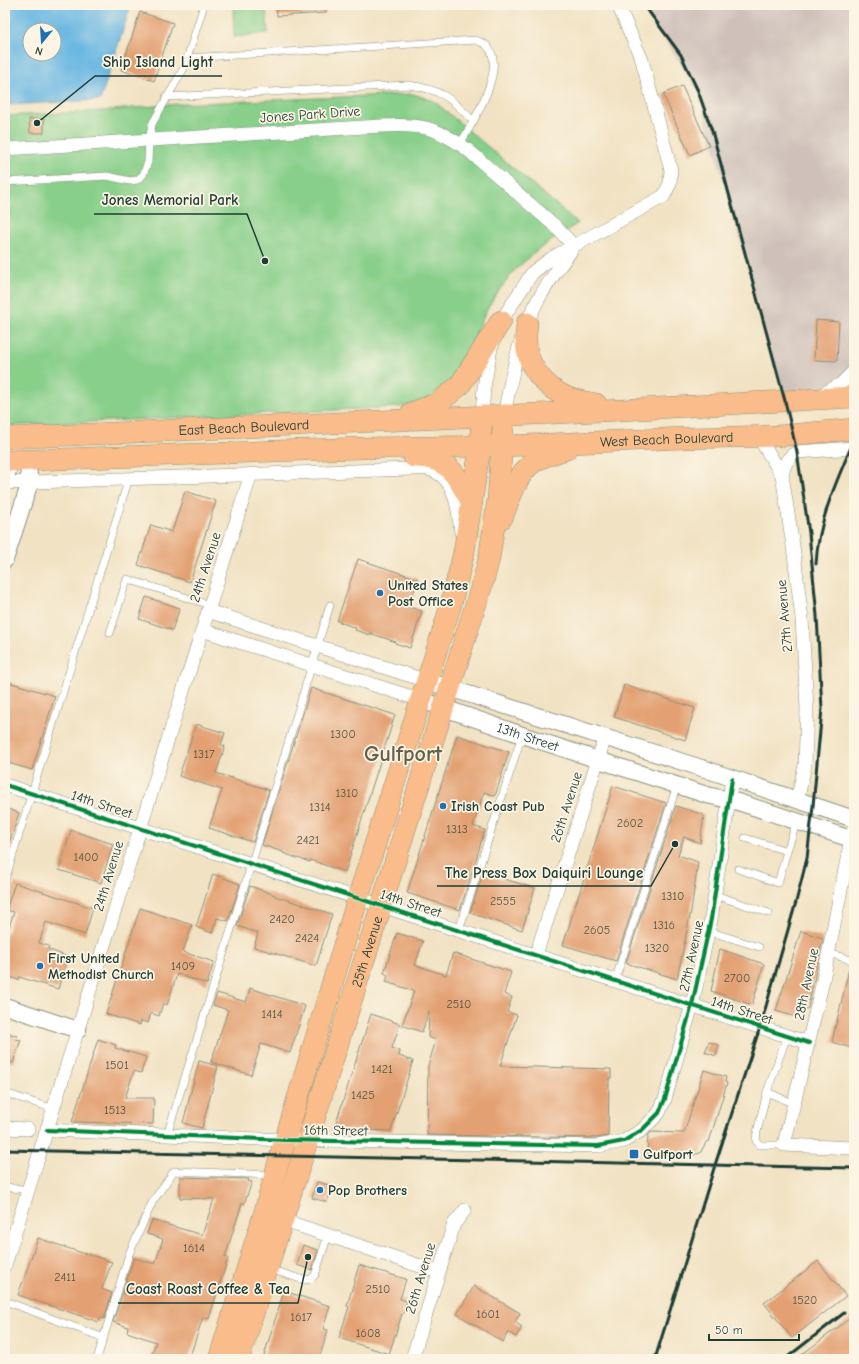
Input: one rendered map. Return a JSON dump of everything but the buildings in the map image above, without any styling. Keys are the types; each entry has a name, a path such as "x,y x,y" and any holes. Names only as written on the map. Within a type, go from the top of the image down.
{"main road":[{"path":"392,420 438,403 453,392 460,385 501,321"},
{"path":"528,323 526,342 530,357 537,373 543,381 551,388 570,398 622,410"},
{"path":"482,416 854,397"},
{"path":"491,542 498,499 504,415"},
{"name":"East Beach Boulevard","path":"5,438 482,416"},
{"name":"25th Avenue","path":"218,1359 262,1221 358,898 450,608 464,552 480,447 482,416"},
{"name":"West Beach Boulevard","path":"480,447 778,436 854,429"},
{"path":"491,542 516,485 526,468 535,461 549,455 590,442"},
{"name":"East Beach Boulevard","path":"11,469 152,456 361,448 480,447"},
{"path":"152,456 182,462 420,457 434,458 452,470 472,503"},
{"name":"25th Avenue","path":"239,1359 447,698 484,578 491,542"}],"street":[{"path":"482,416 484,387 491,348 501,321 533,272 552,258 664,196 670,183 671,170 642,60 618,5"},
{"name":"Jones Park Drive","path":"5,149 407,125 426,127 441,133 460,144 554,225 574,246"},
{"path":"504,415 510,386 528,323 536,303 574,246"},
{"path":"814,399 840,384 854,371"},
{"name":"27th Avenue","path":"758,436 782,475 802,619 806,708 805,765 797,800"},
{"path":"782,475 790,455 797,452 854,448"},
{"path":"11,469 30,482"},
{"path":"11,469 30,482 427,469 444,478 454,493 458,508 464,552"},
{"name":"24th Avenue","path":"5,1265 7,1250 29,1190 48,1130 140,828 251,474"},
{"path":"5,560 30,482"},
{"name":"13th Street","path":"209,608 318,646 447,698 605,737 854,820"},
{"name":"13th Street","path":"202,630 312,665 424,690"},
{"name":"13th Street","path":"447,698 522,735 707,795 853,836"},
{"name":"26th Avenue","path":"536,955 605,737"},
{"name":"27th Avenue","path":"624,1141 642,1130 659,1113 665,1099 692,1005 708,931 715,895 732,779"},
{"name":"14th Street","path":"5,785 809,1043"},
{"name":"28th Avenue","path":"784,1145 809,1043 853,836"},
{"path":"5,1006 78,1030"},
{"path":"5,1128 28,1129"},
{"name":"16th Street","path":"48,1130 285,1140 598,1146 624,1141"},
{"path":"784,1145 854,1148"},
{"name":"26th Avenue","path":"412,1359 454,1224 466,1210"},
{"path":"282,1220 438,1272"}],"lane":[{"path":"5,182 107,176 130,181 137,180 143,175 148,162 149,141 152,124 166,97 184,68 204,5"},
{"path":"187,58 476,40 487,46 494,56 494,67 485,97 460,144"},
{"path":"166,97 408,85 436,90 461,108 473,121"},
{"path":"5,880 129,478"},
{"path":"110,633 127,579 209,608"},
{"path":"167,1135 330,605"},
{"path":"459,930 522,735"},
{"path":"615,981 677,785"},
{"path":"738,869 778,883 797,821"},
{"path":"745,838 787,851"},
{"path":"715,895 769,913"},
{"path":"708,931 759,947"},
{"path":"829,953 854,961"},
{"path":"784,1145 760,1145 756,1142 767,1092 787,1036"},
{"path":"5,1092 54,1109"},
{"path":"767,1092 794,1104"},
{"path":"97,1359 129,1254 153,1201 174,1171 275,1175"},
{"path":"5,1187 29,1190"},
{"path":"267,1268 304,1280 311,1279 315,1275 328,1235"},
{"path":"5,1301 104,1338"}],"shaded area":[{"path":"643,5 854,5 854,397 785,401 698,91"}],"green space":[{"path":"233,5 266,5 268,33 234,37"},
{"path":"413,94 434,101 578,223 536,251 514,271 495,296 484,315 466,363 455,379 422,402 399,407 5,426 5,116 102,111 177,104"}],"water":[{"path":"5,5 131,5 100,100 5,105"}],"railway":[{"path":"644,5 681,55 698,91 712,131 785,401 797,452 809,533 817,616 822,709 807,858 796,902 760,1027 715,1165 655,1359"},
{"path":"816,564 820,532 824,516 854,440"},
{"path":"5,1150 854,1168"},
{"path":"785,1359 844,1313"}],"cycle path":[{"path":"47,1130 285,1140 598,1146 624,1141 642,1130 659,1113 665,1099 692,1005 711,919 732,779"},
{"path":"5,785 809,1043"}],"place":[{"name":"Ship Island Light","path":"37,123"},
{"name":"Jones Memorial Park","path":"265,261"},
{"name":"United States Post Office","path":"380,593"},
{"name":"Irish Coast Pub","path":"443,806"},
{"name":"The Press Box Daiquiri Lounge","path":"675,844"},
{"name":"First United Methodist Church","path":"40,966"},
{"name":"Gulfport","path":"634,1154"},
{"name":"Pop Brothers","path":"320,1190"},
{"name":"Coast Roast Coffee & Tea","path":"308,1257"}],"district":[{"name":"Gulfport","path":"403,753"}]}
